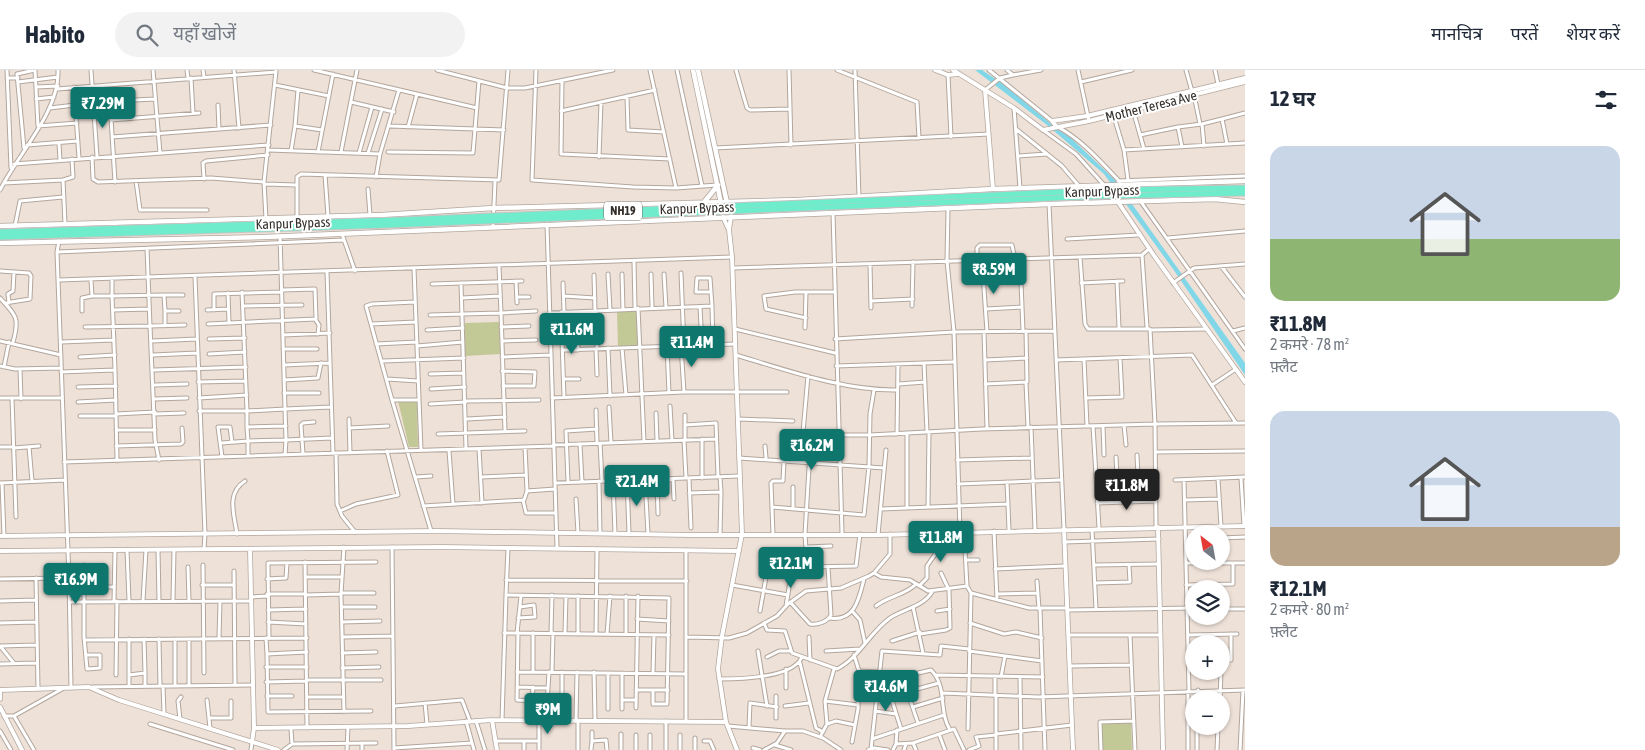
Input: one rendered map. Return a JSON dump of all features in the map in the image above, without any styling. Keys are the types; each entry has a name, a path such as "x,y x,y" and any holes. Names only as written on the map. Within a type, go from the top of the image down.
{"highway":[{"name":"Kanpur Bypass","path":"0,232 389,220 1110,190 1245,188"},
{"name":"Kanpur Bypass","path":"0,237 390,225 1102,196 1245,193"}],"main road":[{"path":"693,70 724,189 723,217"},
{"path":"698,70 714,149 718,185 731,216"},
{"path":"0,226 266,219 494,208 648,206 1120,183 1245,180"},
{"path":"704,202 718,185"},
{"path":"724,189 737,201"},
{"path":"0,243 280,236 1048,204 1214,199 1245,202"}],"street":[{"path":"7,70 11,169"},
{"path":"25,147 18,72 35,70 38,126"},
{"path":"0,190 49,108 57,87 58,70"},
{"path":"91,70 97,156"},
{"path":"153,70 160,153"},
{"path":"187,70 193,113"},
{"path":"204,70 204,77"},
{"path":"234,70 239,128"},
{"path":"314,70 477,108"},
{"path":"341,152 357,70"},
{"path":"437,70 507,88 535,87 613,70"},
{"path":"297,217 296,177 301,174 495,182 500,178 508,70"},
{"path":"536,70 532,180 633,187 676,188 718,185"},
{"path":"650,70 676,188"},
{"path":"677,70 702,186"},
{"path":"736,70 747,108 750,110 790,109"},
{"path":"789,70 791,145"},
{"path":"837,70 917,102 919,138"},
{"path":"855,70 859,197"},
{"path":"935,70 948,74 958,74"},
{"path":"953,70 1045,129 1076,154 1107,185"},
{"path":"989,70 1052,121 1055,126 1075,138 1120,183 1128,180 1245,176"},
{"path":"1007,70 1013,75"},
{"path":"985,90 1000,78 1041,70"},
{"path":"1078,70 1088,121"},
{"path":"1110,70 1111,75"},
{"path":"1081,82 1132,70"},
{"path":"1186,70 1201,124 1204,146"},
{"path":"1215,70 1218,84"},
{"path":"36,87 74,87 276,71 264,183 266,236"},
{"path":"318,152 333,74"},
{"path":"948,74 951,137"},
{"path":"7,78 18,80 58,77"},
{"path":"1052,121 1087,116 1193,94 1218,84 1245,78"},
{"path":"388,152 470,154 474,151 479,81"},
{"path":"562,81 561,154 670,159"},
{"name":"Mother Teresa Ave","path":"1045,129 1114,115 1245,82"},
{"path":"275,85 329,96"},
{"path":"74,87 79,158"},
{"path":"291,151 298,90"},
{"path":"376,177 380,154 400,90"},
{"path":"561,111 654,90"},
{"path":"985,90 993,189"},
{"path":"408,127 417,94"},
{"path":"627,96 628,130 664,132"},
{"path":"36,99 54,97"},
{"path":"94,102 155,99"},
{"path":"110,102 115,182"},
{"path":"351,102 394,112"},
{"path":"599,157 601,102"},
{"path":"49,108 75,105"},
{"path":"218,105 219,129"},
{"path":"359,153 372,107"},
{"path":"1014,108 1020,189"},
{"path":"368,154 382,109"},
{"path":"1112,110 1124,150 1128,180"},
{"path":"1133,110 1144,149"},
{"path":"112,120 199,113"},
{"path":"1140,135 1201,124 1245,113"},
{"path":"1222,119 1227,144"},
{"path":"38,126 77,123"},
{"path":"112,137 271,125"},
{"path":"295,126 322,130"},
{"path":"390,126 504,130"},
{"path":"1178,127 1182,147"},
{"path":"1016,129 1062,166 1080,186"},
{"path":"714,149 989,134"},
{"path":"25,147 78,141"},
{"path":"59,143 60,160"},
{"path":"1124,150 1245,143"},
{"path":"14,164 97,156 269,145"},
{"path":"269,150 380,154"},
{"path":"1018,156 1047,154"},
{"path":"204,179 204,162 268,155"},
{"path":"92,157 94,180 115,182 204,179 296,185"},
{"path":"3,184 63,180 73,177 72,159"},
{"path":"325,175 328,216"},
{"path":"63,180 65,224"},
{"path":"136,181 140,210 207,210"},
{"path":"493,226 495,182"},
{"path":"368,189 370,215"},
{"path":"15,226 20,201 63,197"},
{"path":"1141,201 1245,349"},
{"path":"1120,202 1139,235 1245,382"},
{"path":"1048,204 1073,750"},
{"path":"948,209 947,261 954,332 953,362 959,506 966,560 967,586 971,593 968,729"},
{"path":"832,213 842,534"},
{"path":"731,216 729,230 732,257 742,534 722,636 719,679 727,724 736,750"},
{"path":"723,217 729,230"},
{"path":"547,224 558,548"},
{"path":"1167,238 1245,231"},
{"path":"342,233 355,271"},
{"path":"1067,239 1139,235"},
{"path":"280,236 286,426 285,455"},
{"path":"57,252 344,240"},
{"path":"59,241 57,252 61,342 61,398 68,536 71,688"},
{"path":"977,260 977,248 980,245 1012,245 1015,259"},
{"path":"148,248 155,430 159,460"},
{"path":"732,268 1142,255 1149,248"},
{"path":"1142,255 1152,358 1155,424 1163,750"},
{"path":"59,280 634,262 732,257"},
{"path":"1080,257 1081,283 1086,327 1088,329 1207,329"},
{"path":"1020,258 1035,529"},
{"path":"982,260 986,309 987,429"},
{"path":"634,262 644,441"},
{"path":"912,306 913,262"},
{"path":"870,264 871,308"},
{"path":"1173,283 1190,270 1196,268 1245,264"},
{"path":"499,266 505,431"},
{"path":"1220,266 1245,297"},
{"path":"414,269 421,450"},
{"path":"0,271 31,275 32,295 28,300 7,303"},
{"path":"7,303 8,294 12,292 14,272"},
{"path":"328,272 329,363 336,488 340,511 354,532"},
{"path":"681,273 684,392"},
{"path":"608,274 610,310"},
{"path":"622,274 623,310"},
{"path":"651,274 652,307"},
{"path":"664,274 666,308"},
{"path":"594,275 598,375"},
{"path":"195,277 204,549"},
{"path":"711,292 696,292 695,279 710,278 711,292 712,306 713,345"},
{"path":"112,279 116,386 116,461"},
{"path":"91,280 92,296"},
{"path":"516,281 517,303"},
{"path":"432,284 522,281"},
{"path":"1117,281 1120,328"},
{"path":"1081,283 1123,281"},
{"path":"461,283 467,432 466,449"},
{"path":"563,283 564,398"},
{"path":"214,310 214,294 314,288 317,316 315,319"},
{"path":"242,292 248,456"},
{"path":"805,328 806,292"},
{"path":"806,318 766,308 763,300 767,294 834,292"},
{"path":"228,293 229,323"},
{"path":"164,295 165,326"},
{"path":"82,311 82,298 92,296 184,295"},
{"path":"462,298 500,296"},
{"path":"564,296 595,298"},
{"path":"516,297 529,297"},
{"path":"0,298 7,303 15,314 17,321 2,367 20,369 115,370"},
{"path":"871,301 913,299"},
{"path":"415,302 367,304 376,344 431,531"},
{"path":"243,306 302,305"},
{"path":"549,313 652,307 683,308 712,306"},
{"path":"700,307 702,345"},
{"path":"986,309 1022,307"},
{"path":"113,310 149,309"},
{"path":"207,310 228,309"},
{"path":"165,311 179,311"},
{"path":"430,315 536,311"},
{"path":"577,312 578,350"},
{"path":"315,319 319,325 318,334"},
{"path":"208,324 315,319"},
{"path":"371,324 416,322"},
{"path":"85,327 185,325"},
{"path":"501,327 529,326"},
{"path":"427,330 463,328"},
{"path":"1233,330 1245,328"},
{"path":"734,329 835,354"},
{"path":"835,339 954,332 1055,331"},
{"path":"283,335 330,334"},
{"path":"209,339 245,338"},
{"path":"152,341 197,339"},
{"path":"61,342 114,340"},
{"path":"502,341 536,340"},
{"path":"0,341 61,355"},
{"path":"376,344 463,342"},
{"path":"563,350 735,344"},
{"path":"667,346 669,393"},
{"path":"608,348 610,396"},
{"path":"622,348 626,395"},
{"path":"283,349 317,349"},
{"path":"209,354 245,352"},
{"path":"153,355 197,353"},
{"path":"80,357 115,355"},
{"path":"502,357 550,355"},
{"path":"736,355 808,376 874,390 897,390"},
{"path":"1056,360 1152,358 1192,355 1236,423"},
{"path":"382,361 464,358"},
{"path":"985,360 1027,358"},
{"path":"1086,398 1122,397 1120,358"},
{"path":"1084,359 1087,426"},
{"path":"836,366 953,362"},
{"path":"284,380 318,378 321,363"},
{"path":"284,365 329,363"},
{"path":"924,363 928,432 928,506"},
{"path":"897,434 898,364"},
{"path":"154,370 246,367"},
{"path":"20,369 21,398"},
{"path":"1212,386 1236,369"},
{"path":"502,372 535,372 534,386 503,386"},
{"path":"430,374 464,373"},
{"path":"808,376 803,432 811,435 870,435 1059,426 1245,423"},
{"path":"387,379 418,381"},
{"path":"564,379 579,379"},
{"path":"198,382 246,381"},
{"path":"899,384 924,382"},
{"path":"986,384 1026,383"},
{"path":"154,384 187,384"},
{"path":"78,387 116,386"},
{"path":"431,389 465,387"},
{"path":"772,507 808,509 864,516 874,390"},
{"path":"552,398 684,392 787,392"},
{"path":"284,394 319,393"},
{"path":"199,398 246,395"},
{"path":"0,398 61,398"},
{"path":"12,398 16,517"},
{"path":"154,399 187,398"},
{"path":"78,402 116,400"},
{"path":"392,400 419,400"},
{"path":"430,404 539,400"},
{"path":"670,406 672,440"},
{"path":"199,411 331,407"},
{"path":"609,407 611,443"},
{"path":"596,410 599,443 600,533"},
{"path":"80,416 184,413"},
{"path":"656,413 657,441"},
{"path":"685,415 691,528"},
{"path":"466,419 505,417"},
{"path":"349,419 350,453"},
{"path":"738,419 793,421"},
{"path":"303,454 302,424 314,422"},
{"path":"685,425 716,423 721,492 720,535"},
{"path":"1124,425 1126,445"},
{"path":"222,457 222,443 218,440 219,426 230,427 232,442"},
{"path":"247,427 286,426"},
{"path":"349,428 388,426"},
{"path":"1093,426 1099,528"},
{"path":"1103,426 1104,455"},
{"path":"116,446 182,443 182,428"},
{"path":"568,482 568,430 597,429"},
{"path":"116,430 155,430"},
{"path":"438,434 525,431"},
{"path":"907,433 907,508"},
{"path":"807,567 805,534 811,435"},
{"path":"222,443 332,438"},
{"path":"702,439 702,478"},
{"path":"64,462 421,450 449,451 567,444 716,439"},
{"path":"580,444 582,482"},
{"path":"29,446 32,482"},
{"path":"0,447 39,446"},
{"path":"765,446 766,458"},
{"path":"525,447 526,497 523,500 526,513 556,513"},
{"path":"479,448 482,502"},
{"path":"878,535 886,450"},
{"path":"340,511 356,504 398,496 387,451"},
{"path":"449,451 453,504"},
{"path":"1156,452 1245,451"},
{"path":"1137,455 1138,476"},
{"path":"1116,457 1117,476"},
{"path":"739,458 766,458 884,468"},
{"path":"957,460 1031,458"},
{"path":"773,534 771,483 773,481 783,481 784,460"},
{"path":"481,477 526,475"},
{"path":"1096,476 1156,475"},
{"path":"416,477 431,476"},
{"path":"555,483 740,476"},
{"path":"1218,478 1221,525"},
{"path":"1175,480 1243,478 1245,526 1230,526"},
{"path":"657,479 658,514"},
{"path":"673,479 674,499"},
{"path":"65,480 1,483 2,536 431,531 878,535 1184,526"},
{"path":"627,480 630,533"},
{"path":"645,480 648,533"},
{"path":"958,484 1060,480"},
{"path":"1184,480 1185,544"},
{"path":"237,534 233,495 237,486 246,481"},
{"path":"613,481 615,533"},
{"path":"1007,482 1009,530"},
{"path":"793,487 793,508"},
{"path":"526,491 555,489"},
{"path":"689,493 721,492"},
{"path":"576,499 578,533"},
{"path":"1185,500 1219,499"},
{"path":"423,506 523,500"},
{"path":"1097,503 1156,501"},
{"path":"881,508 1008,504"},
{"path":"1092,528 1096,609"},
{"path":"994,531 997,600"},
{"path":"876,606 887,598 918,585 927,578 928,566 936,553 931,532"},
{"path":"786,606 792,568 795,565 807,567 856,566 860,534"},
{"path":"686,637 737,637 777,616 790,602 806,591 850,586 864,579 874,573 890,554 890,534"},
{"path":"1230,538 1245,537"},
{"path":"1064,542 1158,539"},
{"path":"806,547 831,546"},
{"path":"344,547 341,577 344,712"},
{"path":"0,551 392,547 739,551"},
{"path":"392,547 394,749 472,743"},
{"path":"502,720 508,548"},
{"path":"250,549 254,728 251,750"},
{"path":"596,634 597,549"},
{"path":"114,550 116,675"},
{"path":"127,550 129,601"},
{"path":"143,601 146,550"},
{"path":"158,550 159,601"},
{"path":"173,600 174,550"},
{"path":"686,550 686,721"},
{"path":"760,611 769,560"},
{"path":"966,560 978,560"},
{"path":"305,562 307,729"},
{"path":"371,711 268,712 266,667 268,563 376,562"},
{"path":"268,580 286,578 287,563"},
{"path":"1230,584 1233,584 1233,563 1245,563"},
{"path":"1094,566 1159,564"},
{"path":"84,565 84,587 85,602 86,655 87,670 100,668 100,655 86,655"},
{"path":"202,565 204,673"},
{"path":"1094,583 1130,582 1129,565"},
{"path":"996,569 1065,566"},
{"path":"188,567 189,601"},
{"path":"828,567 831,589 831,615 829,618"},
{"path":"234,571 235,685"},
{"path":"892,641 920,633 948,630 949,590 941,572"},
{"path":"874,573 918,585 932,592 967,586"},
{"path":"306,577 341,577"},
{"path":"36,578 38,689"},
{"path":"0,579 69,578"},
{"path":"790,602 810,624 819,624 829,618 842,619 853,612 859,602 864,579"},
{"path":"506,580 687,581"},
{"path":"1037,581 1042,638 1045,750"},
{"path":"202,585 234,585"},
{"path":"732,585 788,595"},
{"path":"84,587 114,587"},
{"path":"767,657 779,651 791,651 834,669 841,667 891,617 913,607 932,592"},
{"path":"70,602 234,601 267,595 374,593"},
{"path":"971,593 1012,606 1039,609 1185,608"},
{"path":"997,594 1038,593"},
{"path":"506,595 638,596 670,599 668,702 665,705 653,704 653,690"},
{"path":"518,618 535,618 535,595"},
{"path":"546,720 552,633 552,595"},
{"path":"521,596 517,633 517,700 531,702 533,687"},
{"path":"566,596 566,633"},
{"path":"578,596 578,633"},
{"path":"607,634 610,596"},
{"path":"626,596 626,634"},
{"path":"636,708 638,596"},
{"path":"0,602 36,600"},
{"path":"219,638 220,601"},
{"path":"520,606 534,605"},
{"path":"342,607 375,607"},
{"path":"913,607 923,654"},
{"path":"268,610 306,609"},
{"path":"936,611 950,609"},
{"path":"1230,609 1245,609"},
{"path":"853,612 860,620 865,644"},
{"path":"637,619 669,621"},
{"path":"342,622 380,621"},
{"path":"0,623 36,622"},
{"path":"268,622 306,624"},
{"path":"764,623 767,630 785,631 791,651"},
{"path":"970,624 1004,634 1016,632 1042,638"},
{"path":"1188,625 1188,635 1237,634"},
{"path":"504,633 669,635"},
{"path":"533,633 533,672"},
{"path":"1230,660 1231,634"},
{"path":"653,674 654,635"},
{"path":"1068,635 1159,635"},
{"path":"1130,635 1134,750"},
{"path":"342,637 393,636"},
{"path":"809,637 810,660"},
{"path":"189,638 189,685"},
{"path":"86,640 307,638"},
{"path":"129,639 129,686"},
{"path":"144,639 145,686"},
{"path":"159,639 164,714"},
{"path":"175,639 175,686"},
{"path":"0,646 36,645"},
{"path":"0,646 14,663"},
{"path":"888,750 869,750 872,739 882,651 940,655 941,646 1042,662"},
{"path":"826,651 860,649"},
{"path":"758,651 767,706"},
{"path":"267,654 307,652"},
{"path":"342,653 376,652"},
{"path":"852,742 858,705 859,671 854,655"},
{"path":"1000,677 1005,656"},
{"path":"802,657 800,663 809,703 816,728 823,732"},
{"path":"0,664 37,662"},
{"path":"719,679 762,676 786,670 800,663"},
{"path":"1070,666 1131,665"},
{"path":"266,667 307,667"},
{"path":"342,668 379,667"},
{"path":"820,737 827,724 824,701 834,669"},
{"path":"786,670 786,688"},
{"path":"859,671 914,674 931,670 936,674 943,693 944,714 950,730"},
{"path":"517,672 686,674"},
{"path":"562,672 562,708"},
{"path":"577,672 578,750"},
{"path":"594,672 595,720"},
{"path":"129,676 145,673"},
{"path":"608,673 608,709"},
{"path":"622,673 622,709"},
{"path":"936,674 1043,677"},
{"path":"995,676 996,750"},
{"path":"1020,677 1021,750"},
{"path":"266,682 381,680"},
{"path":"1188,680 1188,690"},
{"path":"858,689 907,691 939,683"},
{"path":"0,698 0,691 89,687 253,684"},
{"path":"89,687 119,700 278,750"},
{"path":"517,687 548,688"},
{"path":"4,716 14,716 62,689"},
{"path":"636,690 668,690"},
{"path":"943,693 1044,696 1185,690"},
{"path":"1230,691 1244,690 1240,750"},
{"path":"889,691 899,730 893,750"},
{"path":"907,691 918,723"},
{"path":"267,696 292,696"},
{"path":"776,696 776,718"},
{"path":"180,719 178,701 181,697"},
{"path":"307,697 343,697"},
{"path":"912,708 943,698"},
{"path":"207,700 210,728"},
{"path":"394,706 462,700 474,750"},
{"path":"622,700 636,700"},
{"path":"209,718 231,718 231,701"},
{"path":"824,701 858,705"},
{"path":"425,703 427,724"},
{"path":"749,726 750,703 777,706"},
{"path":"785,706 809,703"},
{"path":"0,707 22,750"},
{"path":"875,711 896,714"},
{"path":"872,739 944,714"},
{"path":"14,716 34,750"},
{"path":"492,720 497,750"},
{"path":"254,728 307,729 492,720 686,721 785,731 797,730 820,737 842,750"},
{"path":"539,720 539,750"},
{"path":"476,721 486,750"},
{"path":"666,721 666,750"},
{"path":"827,724 836,721 855,725"},
{"path":"1101,750 1100,722 1134,721"},
{"path":"150,724 233,750"},
{"path":"969,750 978,746 976,737 1072,725"},
{"path":"347,750 348,727"},
{"path":"291,729 292,744"},
{"path":"896,744 913,743 950,730 956,730 964,750"},
{"path":"0,731 11,750"},
{"path":"764,750 775,745 785,731"},
{"path":"591,750 592,732"},
{"path":"621,734 621,750"},
{"path":"939,734 945,750"},
{"path":"636,735 636,750"},
{"path":"650,735 650,750"},
{"path":"680,735 680,750"},
{"path":"1188,735 1188,750"},
{"path":"1197,735 1197,750"},
{"path":"1217,750 1218,735"},
{"path":"695,738 695,750"},
{"path":"592,741 606,740 607,750"},
{"path":"495,741 539,741"},
{"path":"524,741 524,750"},
{"path":"704,741 710,742 714,750"},
{"path":"362,743 362,750"},
{"path":"284,750 292,744 376,743"},
{"path":"913,743 916,750"},
{"path":"904,750 906,744"},
{"path":"775,745 791,750"},
{"path":"753,748 760,750"}],"green space":[{"path":"617,311 637,311 638,346 618,346"},
{"path":"499,322 501,354 465,356 465,323"},
{"path":"398,401 417,402 418,447 409,447"},
{"path":"1131,723 1132,750 1103,750 1102,724"}],"water":[{"path":"975,70 982,70 1003,84 1071,138 1115,180 1245,363 1245,375 1173,269 1104,174 1047,125"}]}
